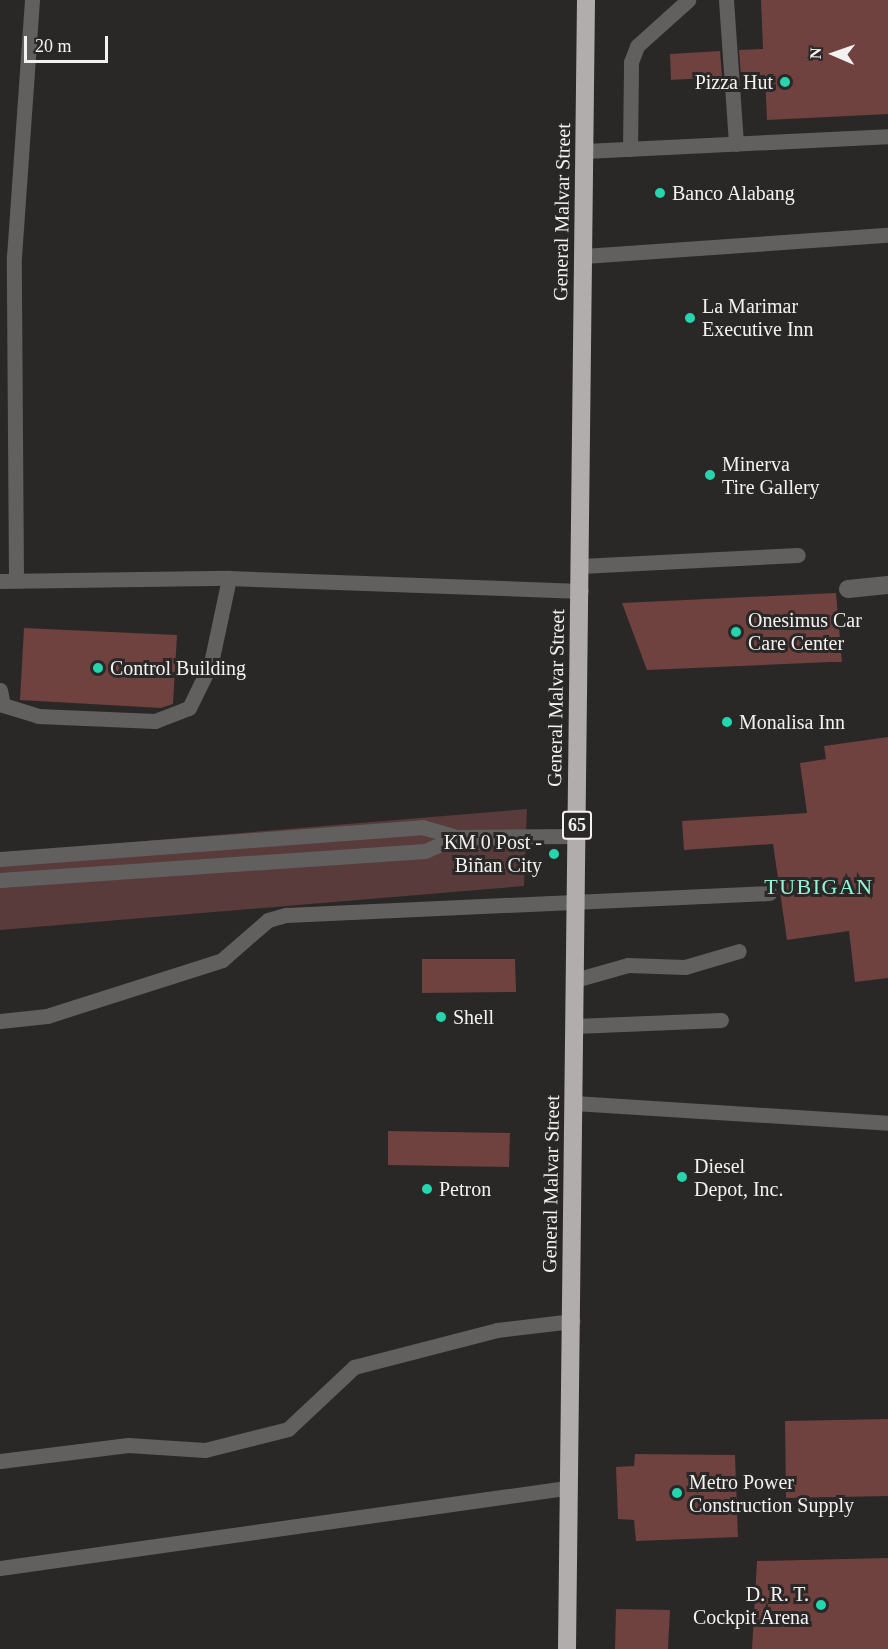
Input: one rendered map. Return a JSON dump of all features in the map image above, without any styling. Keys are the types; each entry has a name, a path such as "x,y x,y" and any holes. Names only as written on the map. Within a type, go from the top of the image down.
{"highway":[{"name":"General Malvar Street","path":"567,1649 566,1488 572,1321 586,0"}],"street":[{"path":"848,589 888,585"}],"lane":[{"path":"16,578 7,257 32,0"},
{"path":"630,149 634,54 688,0"},
{"path":"726,0 736,144"},
{"path":"585,151 888,136"},
{"path":"584,256 888,235"},
{"path":"581,566 798,555"},
{"path":"0,581 16,578 229,578 581,591"},
{"path":"0,690 3,705 38,716 155,721 189,708 212,663 229,578"},
{"path":"0,859 423,827 456,837 577,836"},
{"path":"0,880 425,851 456,837"},
{"path":"0,1021 47,1016 222,960 268,920 286,915 770,892"},
{"path":"575,980 628,964 685,967 739,951"},
{"path":"575,1026 721,1020"},
{"path":"574,1103 888,1123"},
{"path":"0,1461 128,1445 205,1450 288,1429 354,1367 497,1330 572,1321"},
{"path":"0,1568 566,1488"}],"shaded area":[{"path":"527,809 524,886 0,930 0,853"}],"building":[{"path":"761,0 888,0 888,114 767,120 765,75 741,76 739,50 763,49"},
{"path":"720,51 722,77 671,80 670,54"},
{"name":"Onesimus Car Care Center","path":"836,593 842,662 647,670 622,603"},
{"name":"Control Building","path":"24,628 177,635 173,704 161,708 20,700"},
{"path":"888,737 888,978 855,982 849,931 787,940 773,844 684,850 682,821 807,813 800,763 826,759 824,746"},
{"path":"422,959 515,959 516,992 422,993"},
{"path":"388,1131 510,1133 509,1167 388,1165"},
{"path":"888,1419 888,1496 786,1498 785,1421"},
{"name":"Metro Power Construction Supply","path":"635,1454 735,1455 738,1537 636,1541 634,1520 618,1519 616,1467 634,1466"},
{"name":"D. R. T. Cockpit Arena","path":"888,1558 888,1649 752,1649 757,1561"},
{"path":"616,1609 670,1610 668,1649 615,1649"}],"place":[{"name":"Pizza Hut","path":"785,82"},
{"name":"Banco Alabang","path":"660,193"},
{"name":"La Marimar Executive Inn","path":"690,318"},
{"name":"Minerva Tire Gallery","path":"710,475"},
{"name":"Onesimus Car Care Center","path":"736,632"},
{"name":"Control Building","path":"98,668"},
{"name":"Monalisa Inn","path":"727,722"},
{"name":"KM 0 Post - Biñan City","path":"554,854"},
{"name":"Shell","path":"441,1017"},
{"name":"Diesel Depot, Inc.","path":"682,1177"},
{"name":"Petron","path":"427,1189"},
{"name":"Metro Power Construction Supply","path":"677,1493"},
{"name":"D. R. T. Cockpit Arena","path":"821,1605"}],"district":[{"name":"TUBIGAN","path":"819,887"}]}
